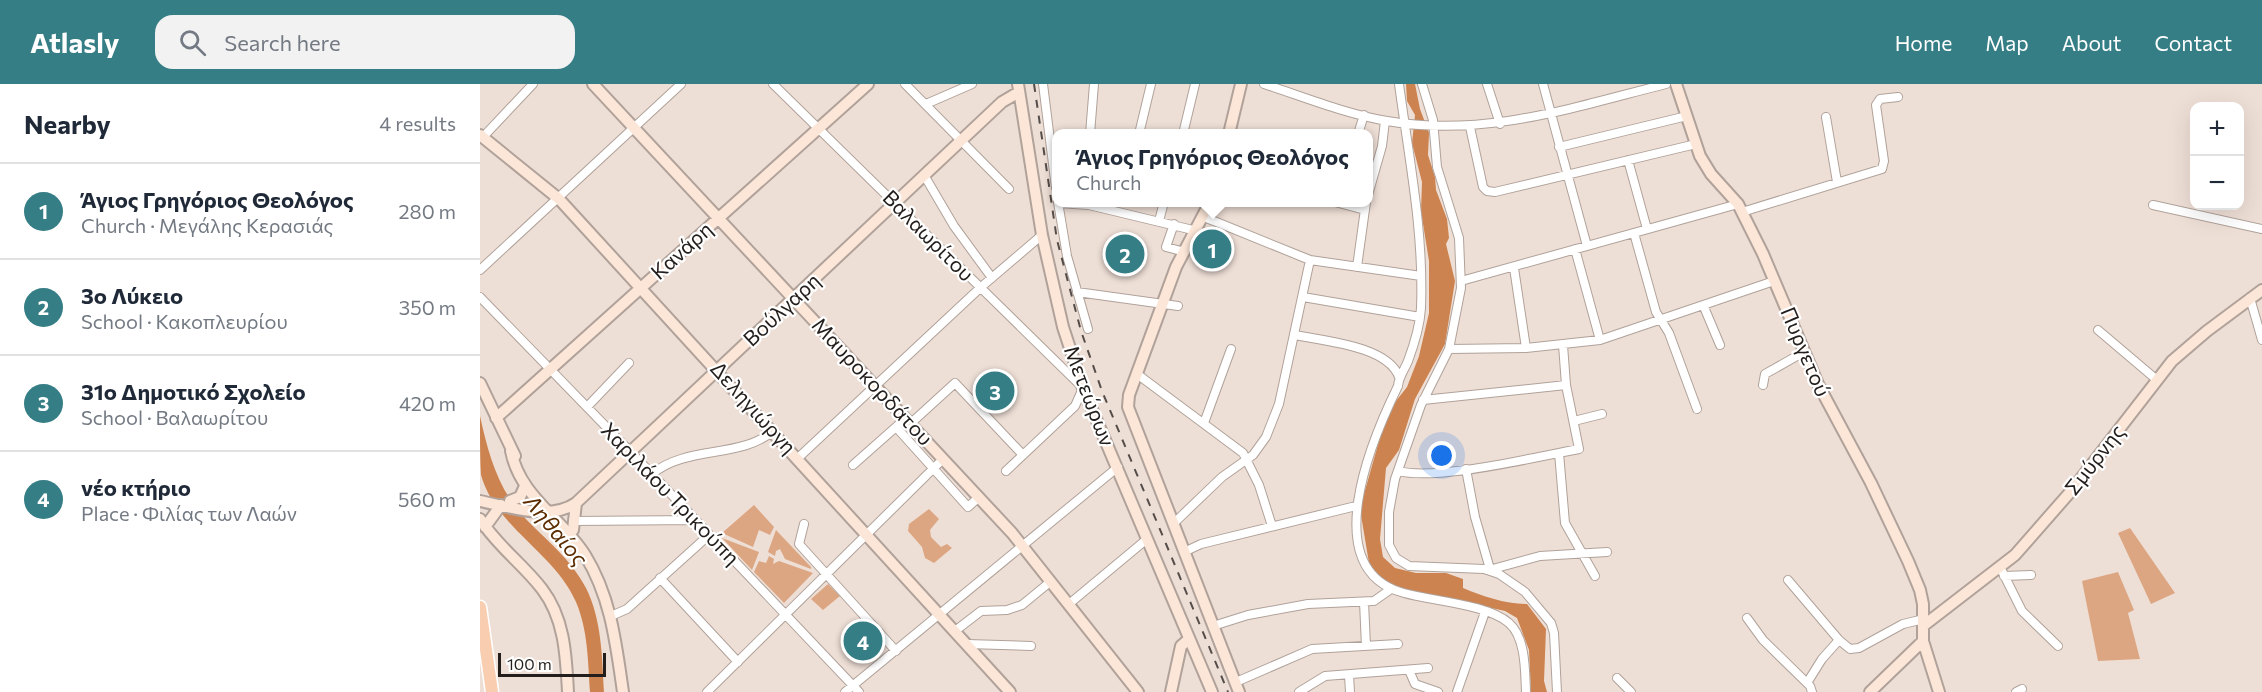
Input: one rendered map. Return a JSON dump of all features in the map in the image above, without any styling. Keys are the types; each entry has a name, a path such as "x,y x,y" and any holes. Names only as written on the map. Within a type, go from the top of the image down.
{"main road":[{"path":"480,607 492,692"}],"street":[{"path":"482,136 533,84"},
{"name":"Μαυροκορδάτου","path":"593,84 1023,546 1138,692"},
{"path":"480,270 681,84"},
{"name":"Βαλαωρίτου","path":"773,84 1083,388"},
{"name":"Κανάρη","path":"496,418 868,84"},
{"path":"905,84 1009,189"},
{"path":"926,104 972,84"},
{"path":"1043,84 1052,156"},
{"path":"1090,129 1094,84"},
{"path":"1140,129 1151,84"},
{"path":"1184,129 1195,84"},
{"path":"1230,129 1241,84"},
{"path":"1264,84 1277,86 1385,121 1470,127 1500,124 1666,84"},
{"path":"1399,84 1403,123 1415,178 1421,276 1420,316 1407,364 1399,377 1398,386 1370,449 1356,506 1365,564 1376,580 1391,589 1485,612 1503,619 1514,629 1521,649 1526,692"},
{"path":"1422,84 1434,125 1435,156 1459,238 1461,281 1449,349 1423,400 1398,471 1389,518 1389,542 1394,556 1411,566 1490,569 1540,556 1607,552"},
{"path":"1487,84 1500,124"},
{"path":"1543,84 1587,246"},
{"name":"Πυργετού","path":"1676,84 1696,144 1711,174 1740,208 1832,413 1871,483 1908,561 1920,590 1923,641 1939,692"},
{"name":"Βούλγαρη","path":"543,510 576,503 1005,99 1021,87"},
{"name":"Μετεώρων","path":"1021,87 1042,235 1063,327 1083,388 1212,692"},
{"path":"1461,281 1647,229 1740,208 1883,168 1876,105 1880,99 1898,97"},
{"path":"1360,129 1364,114"},
{"path":"1559,147 1687,116"},
{"path":"1826,117 1837,182"},
{"path":"1373,178 1382,146 1385,121"},
{"path":"1470,127 1482,187 1487,191 1495,192 1696,144"},
{"name":"Δεληγιώργη","path":"482,136 559,199 718,370 1010,692"},
{"path":"1628,160 1647,229"},
{"path":"924,175 954,226 992,278"},
{"path":"2153,205 2262,229"},
{"path":"1059,207 1077,292 1088,329"},
{"path":"1101,207 1197,231"},
{"path":"1121,212 1122,207"},
{"path":"1159,220 1163,207"},
{"path":"1208,207 1161,305 1128,398 1128,407 1237,687 1312,649 1398,644"},
{"path":"1358,267 1366,207"},
{"path":"1204,217 1310,260 1421,276"},
{"path":"1174,224 1166,247 1185,252"},
{"path":"1634,233 1660,319 1669,333 1697,409"},
{"path":"798,458 980,288 1042,235"},
{"path":"1575,249 1600,340"},
{"path":"1173,524 1222,477 1259,450 1274,418 1295,335 1310,260"},
{"path":"1514,268 1526,348"},
{"path":"1449,349 1526,348 1600,340 1660,319 1704,307 1774,281"},
{"name":"Σμύρνης","path":"1923,622 2002,573 2054,513 2157,380 2191,343 2262,290"},
{"path":"1077,292 1178,306"},
{"name":"Χαριλάου Τρικούπη","path":"480,297 856,689"},
{"path":"1303,297 1420,316"},
{"path":"2250,298 2262,340"},
{"path":"1704,307 1720,345"},
{"path":"2098,330 2157,380"},
{"path":"1295,335 1380,356 1394,368 1399,377"},
{"path":"1398,471 1424,473 1466,469 1579,449 1566,385 1563,345"},
{"path":"1204,423 1231,349"},
{"path":"1763,385 1766,374 1804,352"},
{"path":"587,407 630,363"},
{"path":"1137,374 1237,447 1247,459 1259,484 1272,526"},
{"path":"480,383 511,451 535,490 543,510"},
{"path":"853,465 896,427 908,422 955,383 1023,455"},
{"path":"1423,400 1566,385"},
{"path":"1006,471 1075,406 1083,388"},
{"path":"1574,421 1602,414"},
{"path":"896,427 968,507 979,497"},
{"path":"652,474 670,462 757,442 773,431"},
{"path":"511,451 524,489 581,549 604,589"},
{"path":"1559,453 1563,517 1595,576"},
{"path":"707,692 944,459"},
{"path":"845,692 856,689 896,651 1118,467"},
{"path":"1466,469 1475,517 1490,569 1525,592 1551,623 1554,633 1557,692"},
{"path":"480,501 506,503 517,500 524,489"},
{"path":"480,496 543,510 573,525 696,520"},
{"path":"506,503 485,521 495,541 539,584 550,601 563,635 568,692"},
{"path":"576,503 573,525 592,556 604,589 612,616 623,692"},
{"path":"1184,552 1201,544 1356,506"},
{"path":"804,524 799,544 896,651"},
{"path":"612,616 627,609 709,535"},
{"path":"1069,604 1147,539"},
{"path":"2002,573 2031,575"},
{"path":"2002,573 2022,611 2058,646"},
{"path":"660,578 738,662"},
{"path":"1788,580 1848,648 1856,649 1903,624 1923,622"},
{"path":"955,631 981,611 999,611 1022,605 1050,582"},
{"path":"1213,626 1248,615 1308,604 1364,602 1381,598 1391,589"},
{"path":"1364,602 1366,646"},
{"path":"1458,692 1485,612"},
{"path":"1747,618 1763,639 1808,683 1812,692"},
{"path":"1171,692 1181,646 1189,639"},
{"path":"1808,683 1822,659 1839,640"},
{"path":"1870,692 1923,641"},
{"path":"967,644 1031,645"},
{"path":"1299,692 1318,678 1428,668"},
{"path":"1409,670 1415,684 1438,692"},
{"path":"1349,675 1350,692"},
{"path":"1617,678 1631,692"}],"shaded area":[{"path":"1406,84 1415,84 1420,109 1429,133 1428,155 1435,177 1436,190 1447,219 1449,238 1446,244 1455,281 1445,344 1415,399 1399,450 1386,468 1380,539 1383,557 1395,568 1416,573 1446,573 1463,579 1463,588 1470,591 1502,601 1527,604 1546,629 1544,681 1547,692 1531,692 1529,650 1517,618 1505,611 1396,587 1385,582 1370,569 1361,515 1362,501 1381,434 1396,401 1407,387 1419,356 1429,313 1429,261 1421,211 1422,182 1412,143 1415,115 1407,101"},
{"name":"Ληθαίος","path":"480,416 490,456 506,493 523,516 565,558 586,588 598,626 604,692 590,692 583,624 576,602 566,584 499,510 488,494 481,475"},
{"path":"754,505 774,527 770,535 759,530 753,547 722,533"},
{"path":"929,509 939,519 930,530 931,537 941,547 947,544 952,548 934,563 925,558 922,547 908,531 909,524"},
{"path":"2130,528 2175,593 2151,604 2118,533"},
{"path":"776,530 811,569 785,559 780,549 776,551 775,556 768,552"},
{"path":"722,538 759,552 752,570"},
{"path":"769,556 774,559 773,564 779,561 813,573 784,603 754,572 759,561 766,563"},
{"path":"2118,572 2134,610 2128,613 2140,659 2098,661 2082,581"},
{"path":"828,584 840,596 823,610 811,599"}],"railway":[{"path":"1034,84 1052,206"},
{"path":"1052,207 1057,240 1081,331 1102,391 1228,692"}],"place":[{"name":"Άγιος Γρηγόριος Θεολόγος","path":"1212,249"},
{"name":"3ο Λύκειο","path":"1125,254"},
{"name":"31ο Δημοτικό Σχολείο","path":"995,391"},
{"name":"νέο κτήριο","path":"863,641"}]}
